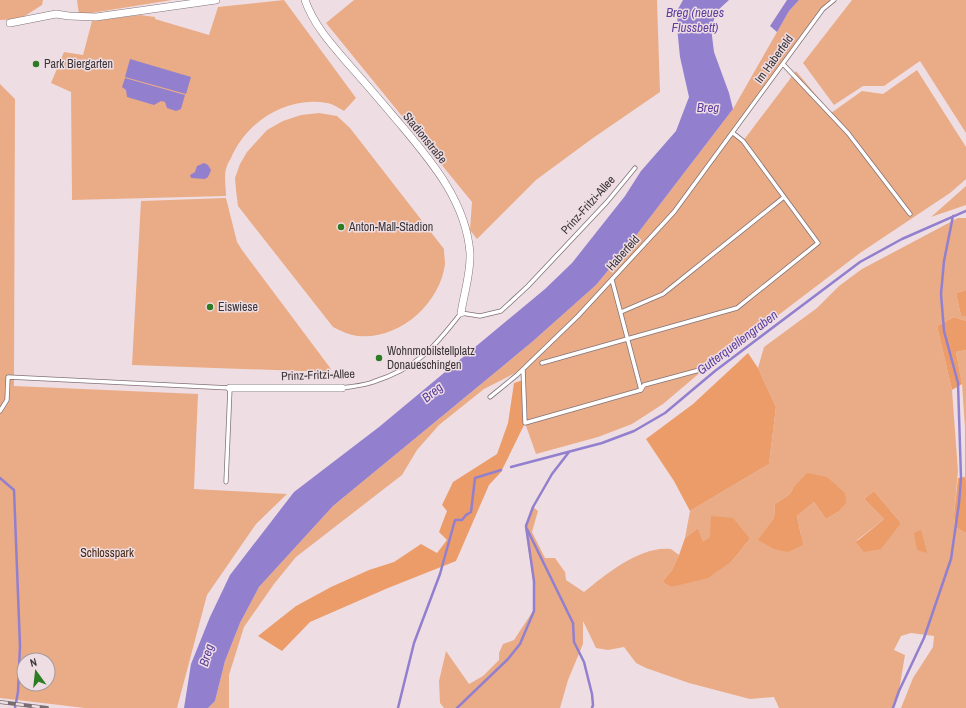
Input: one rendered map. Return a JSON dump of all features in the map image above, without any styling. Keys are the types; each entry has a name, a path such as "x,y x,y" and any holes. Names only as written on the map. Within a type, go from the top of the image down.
{"street":[{"path":"10,23 56,14 96,17 216,0"},
{"name":"Stadionstraße","path":"305,0 319,29 422,150 444,180 455,199 463,218 468,236 470,255 468,278 461,313"},
{"name":"Prinz-Fritzi-Allee","path":"230,388 342,388"}],"lane":[{"name":"Im Haberfeld","path":"733,133 823,9 834,0"},
{"path":"783,64 848,133 910,214"},
{"path":"542,363 736,308 818,243 743,141 733,133"},
{"name":"Haberfeld","path":"490,398 523,369 578,316 612,280 674,212 733,133"},
{"name":"Prinz-Fritzi-Allee","path":"342,388 372,383 401,372 427,354 441,340 461,313 480,316 501,311 528,286 608,202 634,168"},
{"path":"621,312 663,294 784,197"},
{"path":"612,280 641,390"},
{"path":"523,369 525,423 641,390 644,385 708,368"},
{"name":"Prinz-Fritzi-Allee","path":"0,411 7,400 8,377 230,388"},
{"path":"226,482 230,388"}],"green space":[{"path":"0,0 43,0 42,5 20,19 0,20"},
{"path":"77,0 172,0 79,15"},
{"path":"284,0 356,98 344,111 327,103 297,103 270,114 258,122 238,145 227,165 225,175 226,196 72,200 71,92 51,83 64,52 83,55 92,21 140,15 155,17 155,19 209,35 218,7"},
{"path":"354,0 657,0 660,92 593,138 536,180 477,239 470,230 472,202 326,23"},
{"path":"799,0 834,0 823,9 733,133 743,141 796,71 831,113 862,91 883,94 917,70 966,147 966,179 950,193 860,253 760,329 715,360 663,404 632,424 598,437 536,454 525,423 523,369 484,389 439,425 417,450 402,475 296,557 274,584 244,627 229,675 229,708 208,708 215,701 225,661 240,623 259,587 333,506 532,342 596,285 625,250 733,109 789,11"},
{"path":"852,0 966,0 966,133 920,61 884,86 863,86 834,105 803,63"},
{"name":"Schlosspark","path":"0,84 15,99 14,386 198,394 194,489 287,494 256,524 207,595 177,708 85,708 0,698"},
{"name":"Anton-Mall-Stadion","path":"319,113 337,116 350,128 444,249 445,264 442,279 435,293 415,316 402,326 388,332 373,336 358,336 348,334 333,327 238,206 235,178 240,164 247,152 267,130 283,121 301,115"},
{"path":"966,186 966,205 931,217"},
{"name":"Eiswiese","path":"226,198 237,242 331,369 328,372 132,365 141,201"},
{"path":"958,218 966,218 966,290 956,293 961,316 966,316 966,321 954,317 937,326 952,390 958,471 954,515 955,527 966,533 966,708 901,708 913,678 933,647 934,636 911,633 901,636 894,650 905,655 899,691 893,708 779,708 774,697 750,699 689,683 646,668 636,663 624,647 608,650 596,648 583,621 583,644 568,680 560,708 444,708 440,703 439,681 446,651 469,684 483,676 499,660 499,653 503,644 514,640 533,611 533,581 525,526 533,507 538,511 532,532 545,558 555,558 565,572 566,580 584,592 624,562 636,556 660,549 671,549 679,555 672,570 662,582 671,587 732,561 750,539 710,537 703,543 698,528 685,538 690,511 769,464 776,407 758,368 764,347 817,308 839,286 862,269","holes":["793,488 838,512 826,519 814,502 797,516 801,535 759,540 774,518 775,504 790,494","874,491 901,523 856,541 884,519 864,499"]},
{"path":"966,350 966,480 962,384 956,352"}],"shaded area":[{"path":"966,290 966,316 961,316 956,293"},
{"path":"954,317 966,321 966,350 956,352 962,384 952,390 937,326"},
{"path":"748,353 758,368 776,407 769,464 690,511 674,481 646,439 693,404"},
{"path":"523,380 525,423 501,472 489,485 456,561 388,588 310,622 282,651 258,636 296,606 331,587 369,570 394,562 421,544 437,553 447,540 439,532 447,511 442,505 453,482 497,454 508,423 514,383"},
{"path":"807,473 827,477 845,493 846,503 838,512 826,519 814,502 797,516 803,545 788,552 774,549 758,540 774,518 775,504 790,494 793,488"},
{"path":"965,477 966,533 955,527 954,515 958,478"},
{"path":"874,491 901,523 881,549 864,552 856,542 884,519 864,499"},
{"path":"711,516 733,518 750,539 732,561 708,578 671,587 662,582 672,570 685,538 698,528 703,542 710,537"},
{"path":"921,530 927,553 917,550 914,533"}],"water":[{"name":"Breg","path":"683,0 729,0 717,11 711,28 714,52 729,93 733,109 625,250 596,285 532,342 333,506 259,587 240,623 225,661 215,701 208,708 184,708 191,664 210,617 230,575 294,492 379,427 545,289 572,263 625,196 641,171 676,131 689,97 680,57 677,27 678,9"},
{"path":"787,0 799,0 789,11 777,32 770,26"},
{"path":"130,59 191,77 186,94 125,77"},
{"path":"125,78 185,95 181,109 176,111 167,108 165,102 161,101 154,105 127,97 126,90 122,87"},
{"path":"204,163 208,165 211,170 208,177 205,179 191,178 190,175 195,172 197,166"}],"waterway":[{"name":"Gutterquellengraben","path":"511,467 602,443 634,431 665,413 715,371 860,262 902,239 966,211"},
{"path":"893,708 899,691 924,638 951,559 959,503 961,478 958,383 944,331 941,294 944,261 953,216"},
{"path":"457,708 508,659 520,644 534,611 534,581 526,526 533,507 552,474 569,452"},
{"path":"398,708 414,643 440,574 455,520 462,520 471,512 475,478 501,470"},
{"path":"0,478 14,490 20,646 18,692 15,708"},
{"path":"527,529 573,623 574,642 584,662 592,694 592,708"}],"railway":[{"path":"0,702 47,708"}],"place":[{"name":"Park Biergarten","path":"36,64"},
{"name":"Anton-Mall-Stadion","path":"341,227"},
{"name":"Eiswiese","path":"210,307"},
{"name":"Wohnmobilstellplatz Donaueschingen","path":"379,358"}],"water label":[{"name":"Breg (neues Flussbett)","path":"695,20"}]}
